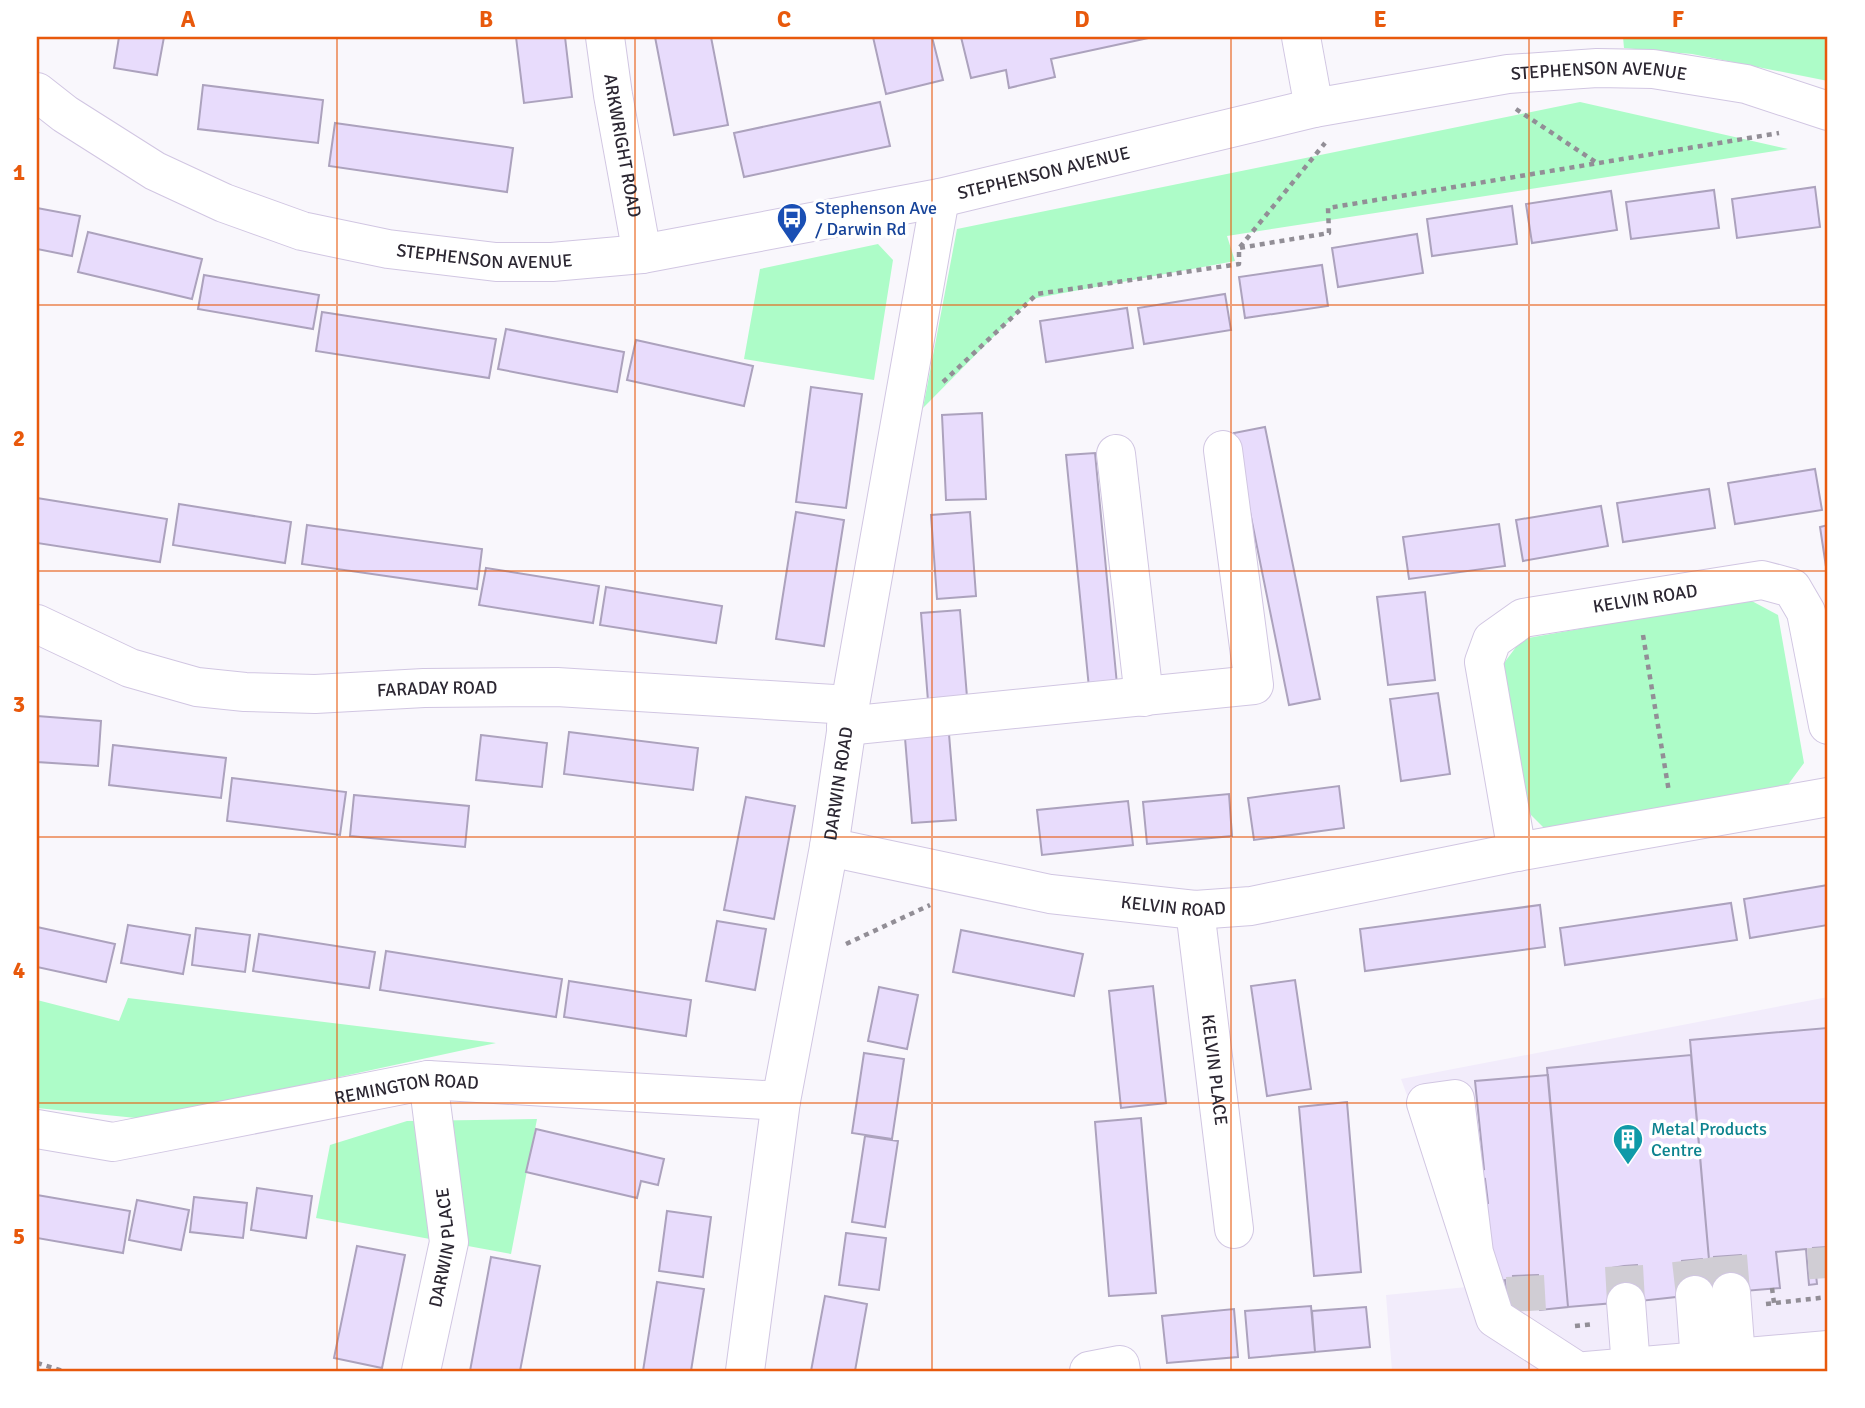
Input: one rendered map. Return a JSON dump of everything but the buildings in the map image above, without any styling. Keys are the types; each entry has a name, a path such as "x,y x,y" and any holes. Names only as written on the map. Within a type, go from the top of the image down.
{"street":[{"name":"ARKWRIGHT ROAD","path":"605,37 642,254"},
{"path":"1301,37 1320,125"},
{"name":"STEPHENSON AVENUE","path":"37,92 65,114 155,171 225,203 303,231 388,249 496,262 552,262 642,254 940,198 1320,125 1472,80 1508,74 1593,52 1653,69 1746,84 1828,111"},
{"name":"DARWIN ROAD","path":"745,1371 780,1101 829,847 848,716 940,198"},
{"name":"FARADAY ROAD","path":"37,624 130,668 197,687 245,692 315,694 424,688 557,687 848,716 1144,696 1254,685 1223,450"},
{"path":"1116,454 1144,696"},
{"name":"KELVIN ROAD","path":"1517,852 1484,662 1492,640 1522,618 1762,580 1792,589 1806,612 1828,725"},
{"name":"KELVIN ROAD","path":"829,847 1050,894 1195,910 1251,906 1517,852 1828,797"},
{"name":"KELVIN PLACE","path":"1195,910 1234,1229"},
{"name":"REMINGTON ROAD","path":"37,1129 113,1142 428,1080 780,1101"},
{"name":"DARWIN PLACE","path":"421,1371 449,1242 428,1080"},
{"path":"1474,1253 1495,1318 1529,1326 1577,1371"},
{"path":"1699,1364 1719,1298"},
{"path":"1626,1302 1631,1367"},
{"path":"1586,1371 1699,1364 1828,1350"},
{"path":"1089,1371 1120,1365 1121,1371"}],"path":[{"path":"1472,80 1597,163"},
{"path":"939,386 1037,294 1239,264 1239,248 1320,125"},
{"path":"1239,248 1329,233 1328,208 1787,131"},
{"path":"1637,600 1674,824"},
{"path":"807,962 938,902"},
{"path":"1772,1289 1774,1303"},
{"path":"1719,1298 1774,1303 1828,1297"},
{"path":"37,1363 63,1371"}],"shaded area":[{"path":"1828,997 1828,1371 1392,1371 1386,1295 1477,1286 1401,1079"}],"green space":[{"path":"1623,37 1828,37 1828,81 1692,54 1624,48"},
{"path":"1580,102 1788,149 1227,236 1235,261 1031,299 923,408 957,229"},
{"path":"878,244 893,260 874,380 744,359 760,269"},
{"path":"1748,599 1778,615 1804,763 1787,786 1544,828 1527,811 1501,667 1522,639"},
{"path":"128,998 496,1043 146,1119 37,1108 37,1000 119,1021"},
{"path":"537,1119 511,1254 316,1218 330,1145 407,1121"}],"tunnel":[{"path":"1826,1247 1828,1278"},
{"path":"1728,1256 1731,1292"},
{"path":"1691,1260 1695,1295"},
{"path":"1624,1266 1626,1302"},
{"path":"1525,1276 1527,1311"}],"place":[{"name":"Stephenson Ave / Darwin Rd","path":"792,245"},
{"name":"Metal Products Centre","path":"1628,1166"}]}
